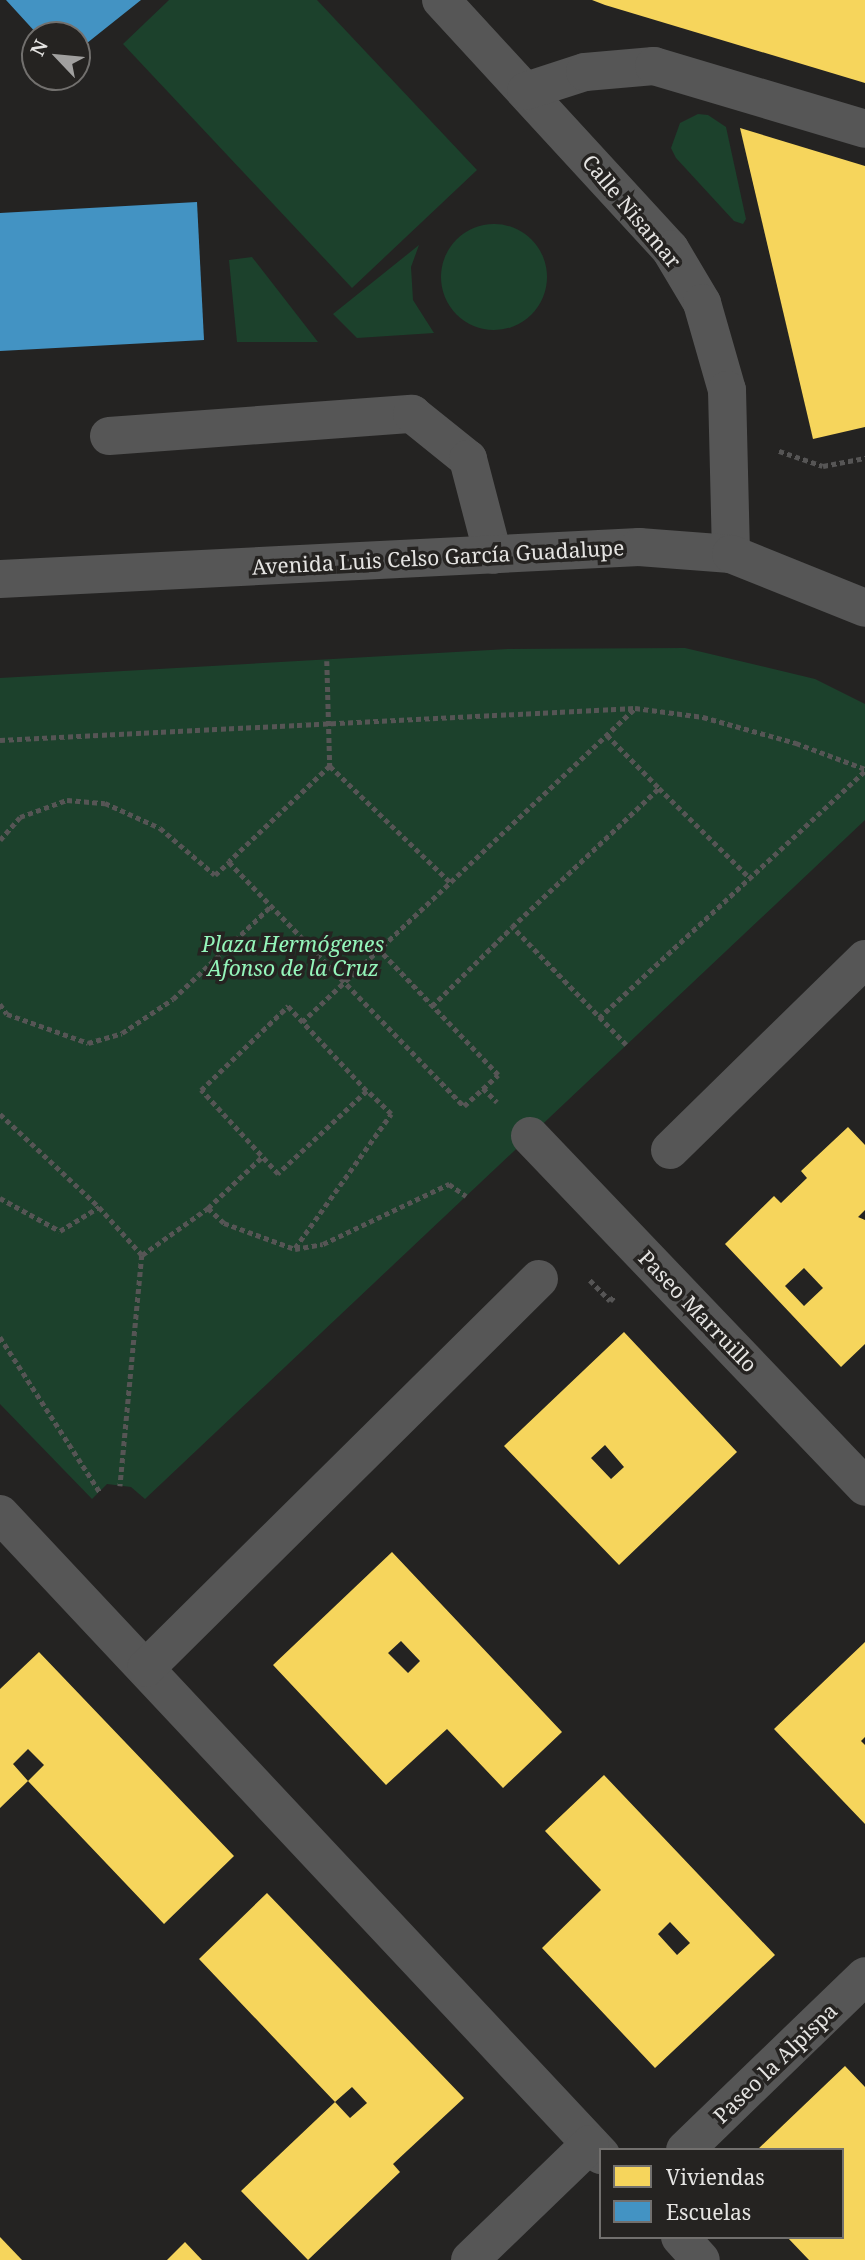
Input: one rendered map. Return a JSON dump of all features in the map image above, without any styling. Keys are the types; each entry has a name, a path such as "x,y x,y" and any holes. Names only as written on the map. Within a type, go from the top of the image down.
{"street":[{"name":"Calle Nisamar","path":"441,0 670,250 702,303 727,390 731,554"},
{"path":"526,91 585,72 654,66 865,129"},
{"path":"109,436 412,414 468,459 493,555"},
{"name":"Avenida Luis Celso García Guadalupe","path":"0,579 639,547 731,554 865,608"},
{"path":"670,1150 865,959"},
{"name":"Paseo Marruillo","path":"530,1136 865,1488"},
{"path":"146,1668 539,1279"},
{"path":"7,1534 146,1668 596,2149 470,2260"},
{"name":"Paseo la Alpispa","path":"687,2148 865,1976"},
{"path":"682,2239 701,2260"}],"path":[{"path":"728,454 784,451 823,466 865,458"},
{"path":"327,661 330,766 450,882"},
{"path":"302,1022 635,708"},
{"path":"0,740 635,708 704,717 796,743 865,770 599,1018"},
{"path":"607,735 749,877"},
{"path":"0,840 20,817 67,800 105,803 160,828 215,875 330,766"},
{"path":"432,1006 659,788"},
{"path":"229,862 464,1106 498,1075 379,950"},
{"path":"0,1004 7,1014 88,1043 122,1033 173,999 271,906"},
{"path":"512,927 626,1045"},
{"path":"295,1249 391,1114 288,1006 201,1090 278,1174 367,1091"},
{"path":"0,1114 99,1207 142,1255 120,1486"},
{"path":"142,1255 208,1208 262,1157"},
{"path":"208,1208 224,1223 295,1249 323,1244 449,1184 466,1196"},
{"path":"0,1198 60,1231 99,1207"},
{"path":"0,1338 100,1492"}],"green space":[{"path":"169,0 317,0 477,170 352,288 123,44"},
{"path":"698,114 708,115 726,127 746,219 743,224 734,221 676,158 671,148 680,123"},
{"path":"494,224 514,228 531,240 543,257 547,277 543,297 531,314 514,326 494,330 474,326 457,314 445,297 441,277 445,257 457,240 474,228"},
{"path":"419,245 411,267 413,300 434,333 357,338 333,314"},
{"path":"252,257 318,342 237,342 229,260"},
{"name":"Plaza Hermógenes Afonso de la Cruz","path":"685,648 815,679 865,704 865,820 145,1499 131,1487 107,1484 92,1499 0,1404 0,678 508,649"}],"building: Viviendas":[{"path":"592,0 865,0 865,83 605,5"},
{"path":"740,128 865,166 865,427 813,439"},
{"path":"848,1127 865,1145 865,1210 858,1217 865,1220 865,1344 841,1367 725,1244 774,1196 781,1203 807,1178 801,1171","holes":["804,1268 823,1288 804,1306 785,1286"]},
{"path":"624,1332 737,1452 619,1565 504,1446","holes":["605,1445 624,1467 611,1479 591,1458"]},
{"path":"392,1552 562,1732 503,1788 447,1729 386,1785 273,1665","holes":["401,1641 420,1661 408,1673 388,1653"]},
{"path":"865,1642 865,1737 861,1741 865,1745 865,1824 774,1729"},
{"path":"39,1652 234,1856 164,1924 28,1781 0,1808 0,1689","holes":["28,1749 44,1765 28,1781 13,1764"]},
{"path":"604,1775 775,1955 655,2068 542,1948 601,1890 545,1831","holes":["670,1922 690,1943 677,1955 658,1934"]},
{"path":"267,1893 464,2098 393,2164 400,2172 308,2260 241,2191 335,2102 199,1959","holes":["352,2087 367,2103 350,2118 335,2102"]},
{"path":"845,2066 865,2087 865,2260 809,2260 789,2239 844,2239 844,2148 759,2148"},
{"path":"0,2237 22,2260 0,2260"},
{"path":"185,2242 202,2260 167,2260"}],"building: Escuelas":[{"path":"6,0 141,0 91,40 91,21 25,21"},
{"path":"197,202 204,340 0,351 0,213"}]}
